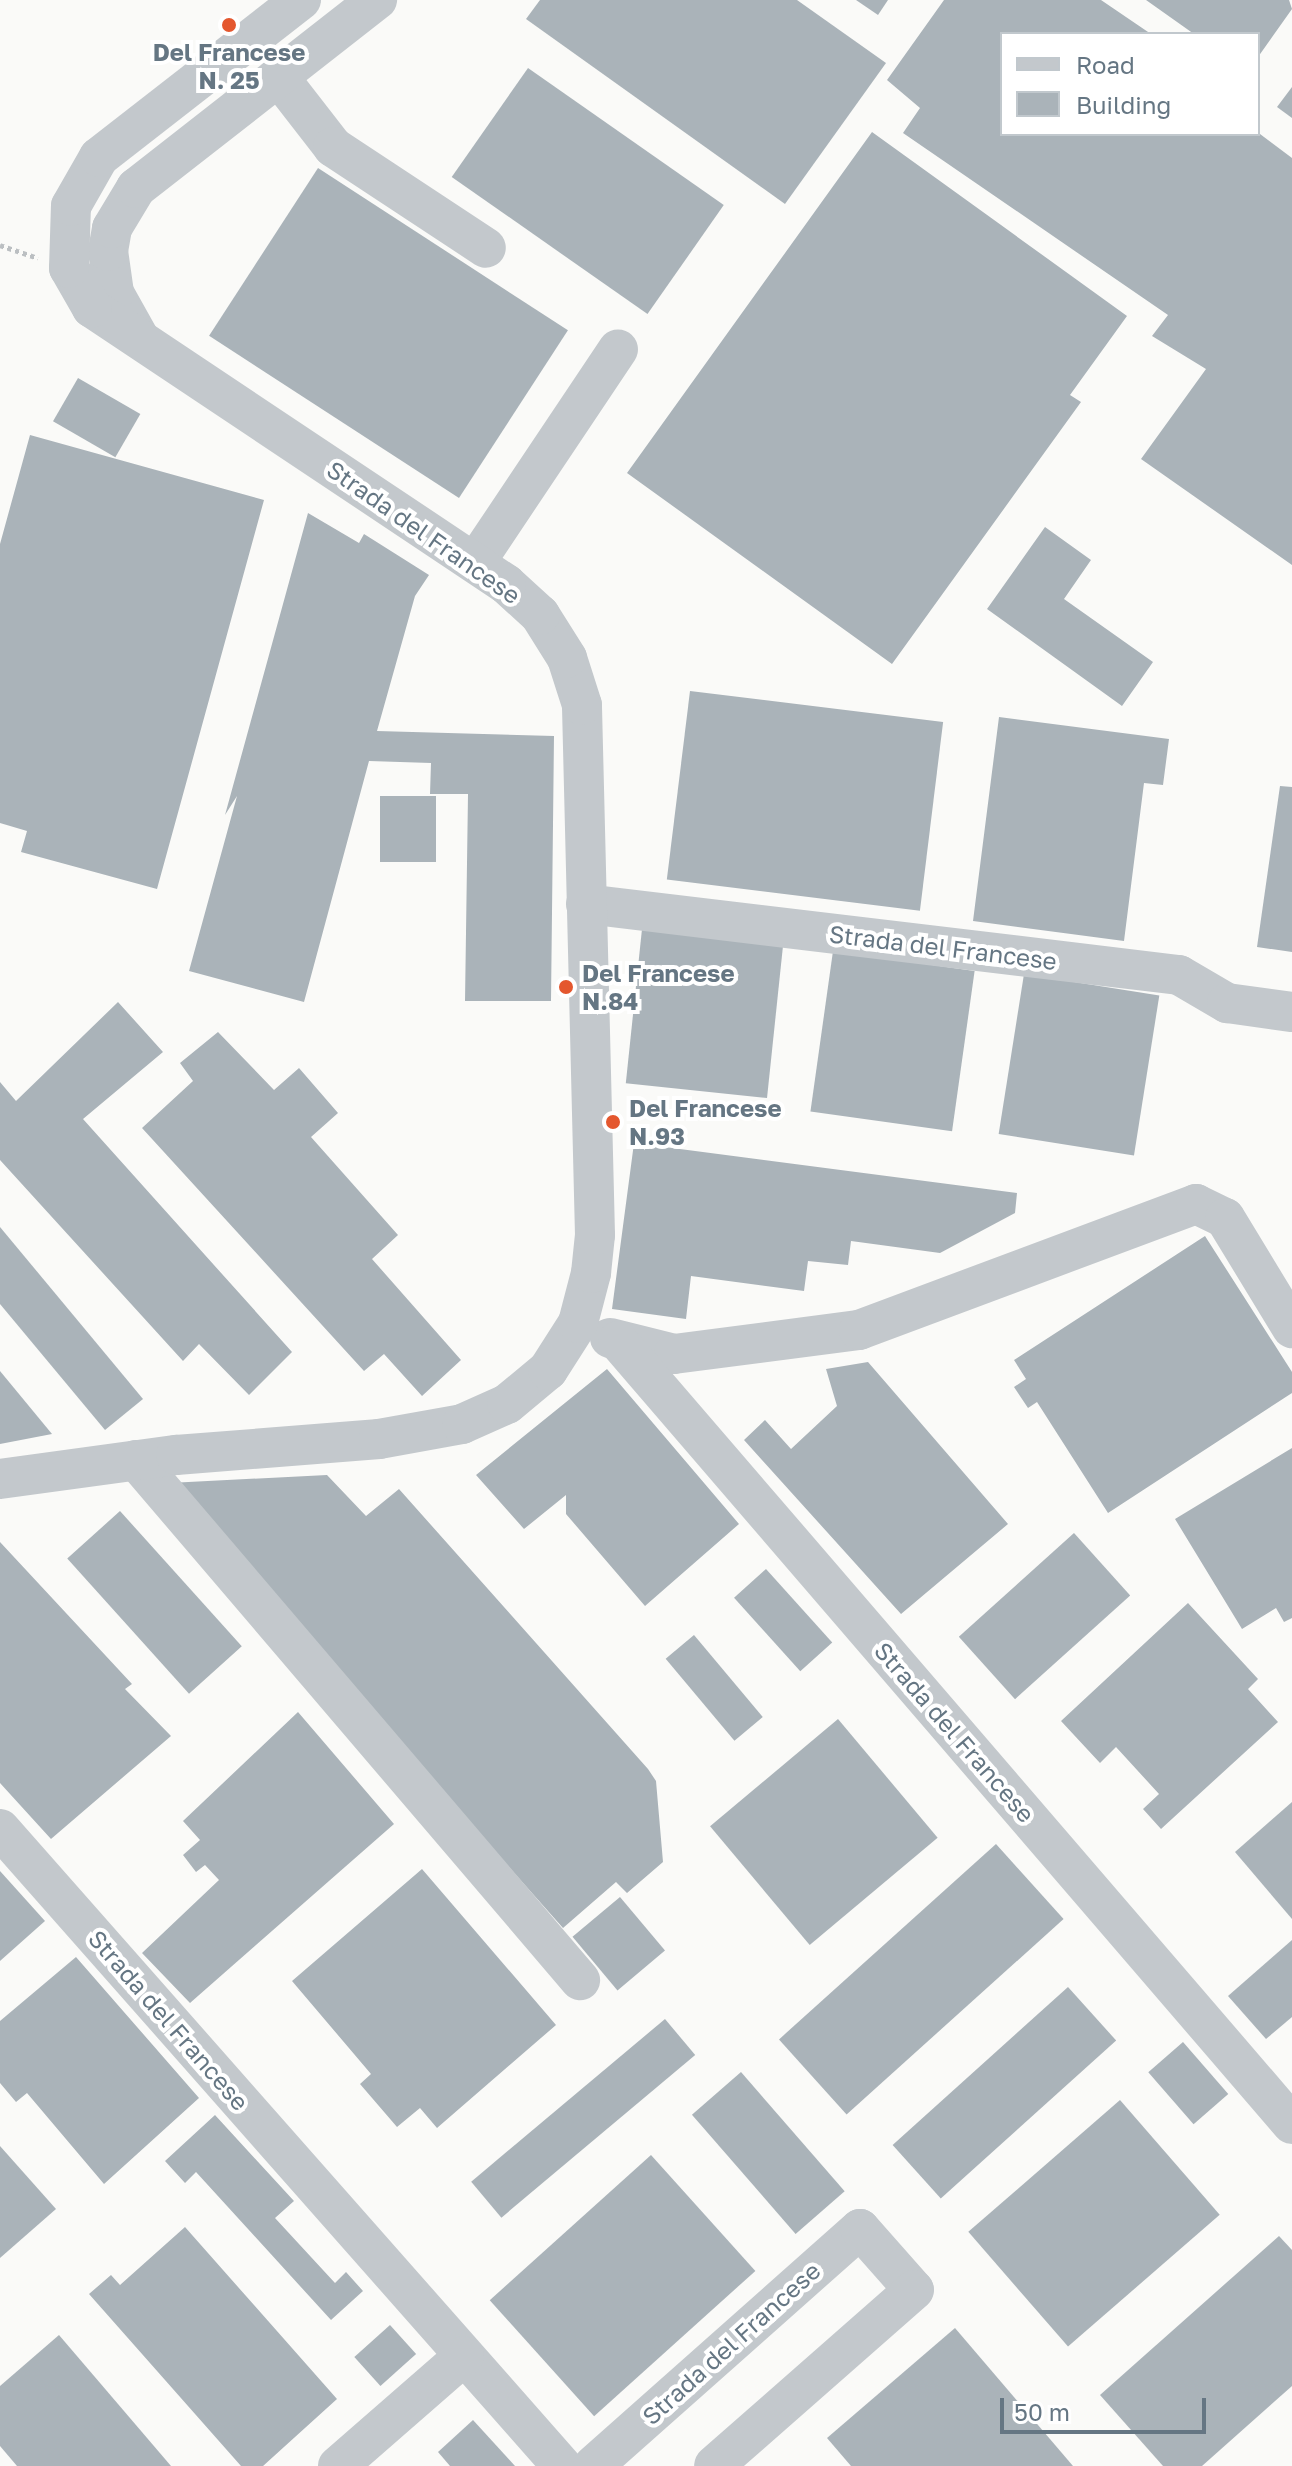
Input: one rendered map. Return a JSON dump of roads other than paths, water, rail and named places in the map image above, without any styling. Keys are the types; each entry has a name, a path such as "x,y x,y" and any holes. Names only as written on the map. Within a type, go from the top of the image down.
{"street":[{"name":"Strada del Francese","path":"0,1479 136,1460 379,1439 462,1424 528,1387 566,1347 578,1323 595,1235 582,705 577,680 540,615 475,563 92,308 78,289 69,268 71,206 99,157 122,136 301,0"},
{"name":"Strada del Francese","path":"138,336 114,293 109,271 112,228 122,209 153,173 377,0"},
{"path":"265,27 286,70 333,147 486,248"},
{"path":"475,563 618,349"},
{"name":"Strada del Francese","path":"586,904 1179,975 1227,1003 1292,1012"},
{"name":"Strada del Francese","path":"578,1323 618,1341 674,1354 859,1330 1196,1204 1225,1218 1292,1328"},
{"name":"Strada del Francese","path":"618,1341 1292,2124"},
{"path":"136,1460 580,1980"},
{"name":"Strada del Francese","path":"0,1829 562,2466"},
{"name":"Strada del Francese","path":"593,2466 860,2229 914,2290 714,2466"},
{"path":"338,2466 464,2356"}],"place":[{"name":"Del Francese N. 25","path":"229,25"},
{"name":"Del Francese N.84","path":"566,987"},
{"name":"Del Francese N.93","path":"613,1122"}]}
